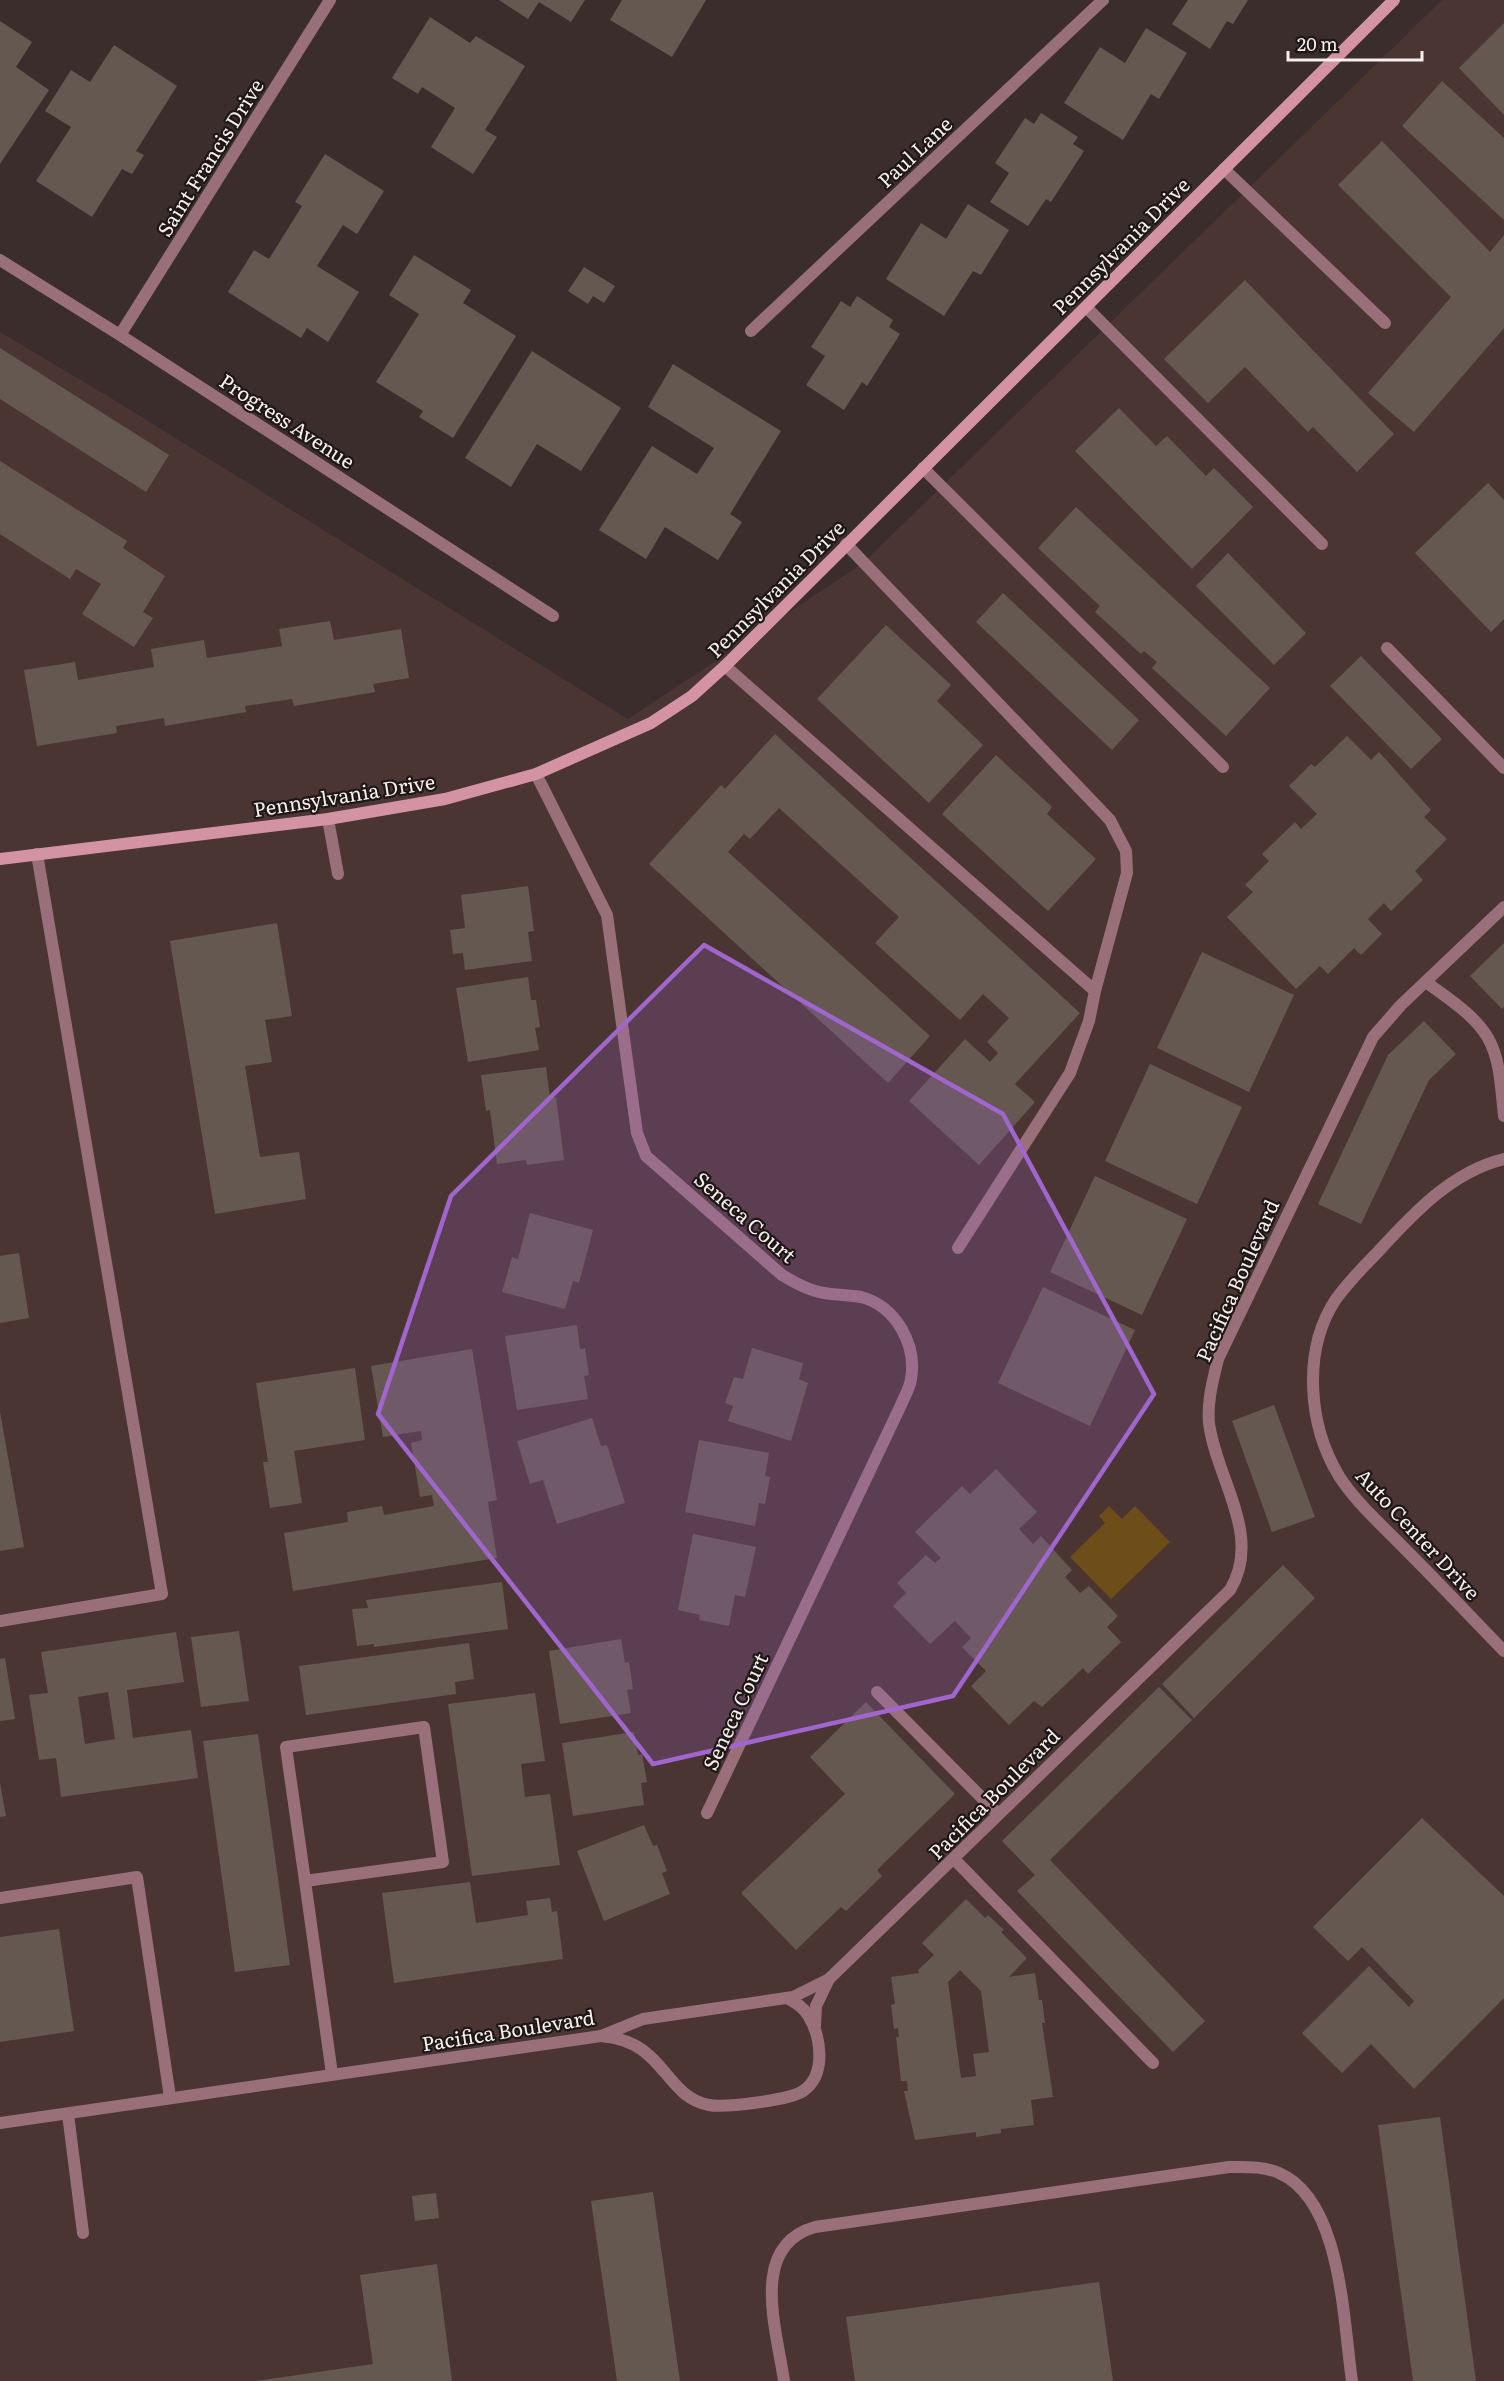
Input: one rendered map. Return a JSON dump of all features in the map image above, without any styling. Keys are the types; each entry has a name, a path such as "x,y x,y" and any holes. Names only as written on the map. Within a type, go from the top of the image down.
{"street":[{"name":"Saint Francis Drive","path":"120,335 330,0"},
{"name":"Paul Lane","path":"752,331 1103,0"},
{"name":"Pennsylvania Drive","path":"0,859 328,819 445,799 536,774 651,723 692,696 725,666 1394,0"},
{"path":"1224,169 1385,324"},
{"name":"Progress Avenue","path":"0,260 120,335 553,616"},
{"path":"1086,307 1322,544"},
{"path":"923,468 1223,767"},
{"path":"846,544 1110,820 1126,851 1127,873 1089,1021 1070,1072 958,1248"},
{"path":"1387,648 1504,768"},
{"path":"725,666 1095,991"},
{"name":"Seneca Court","path":"536,774 606,915 637,1133 646,1156 782,1275 802,1287 822,1293 862,1298 878,1304 896,1319 907,1337 911,1359 911,1380 901,1405 707,1813"},
{"path":"328,819 338,874"},
{"path":"0,1621 162,1594 37,854"},
{"name":"Pacifica Boulevard","path":"0,2123 601,2036 636,2021 655,2016 788,1998 812,1989 829,1979 1230,1590 1242,1564 1241,1531 1209,1422 1209,1402 1218,1359 1373,1037 1504,907"},
{"path":"1426,982 1475,1021 1488,1037 1495,1054 1504,1116"},
{"name":"Auto Center Drive","path":"1504,1159 1490,1163 1450,1183 1390,1239 1351,1280 1335,1301 1324,1325 1313,1377 1318,1429 1327,1454 1341,1478 1367,1509 1504,1650"},
{"path":"877,1692 999,1814"},
{"path":"305,1881 443,1862 424,1727 286,1747 332,2074"},
{"path":"954,1860 1153,2063"},
{"path":"0,1898 137,1877 170,2097"},
{"path":"601,2036 615,2037 638,2045 651,2054 691,2097 710,2105 723,2106 796,2094 805,2090 815,2077 819,2064 816,2006 829,1979"},
{"path":"788,1998 807,2014 816,2032"},
{"path":"68,2114 83,2233"},
{"path":"784,2381 772,2295 773,2274 777,2257 786,2242 799,2232 815,2227 1229,2167 1257,2167 1280,2173 1298,2185 1315,2203 1326,2225 1333,2253 1352,2381"}],"highlighted area":[{"path":"704,945 1003,1114 1154,1394 953,1696 653,1764 378,1414 451,1196"}],"shaded area":[{"path":"1442,0 1504,0 1504,2381 0,2381 0,332 111,398 628,719 863,563"},
{"path":"1109,1506 1122,1519 1135,1506 1170,1542 1111,1599 1070,1557 1105,1523 1099,1516"}],"building":[{"path":"499,0 585,0 571,22 539,2 528,19"},
{"path":"622,0 706,0 672,57 610,20"},
{"path":"1188,0 1248,0 1233,24 1227,21 1210,49 1172,24"},
{"path":"430,17 470,43 476,36 525,66 485,130 497,137 473,174 431,147 455,108 422,87 418,94 392,78"},
{"path":"0,21 32,42 16,67 49,90 0,164"},
{"path":"1504,23 1504,115 1459,68"},
{"path":"1146,28 1187,53 1159,99 1151,94 1123,140 1064,103 1100,47 1125,63"},
{"path":"114,45 177,86 136,151 144,155 132,174 122,169 92,217 36,181 71,127 45,111 71,70 90,82"},
{"path":"1442,81 1504,138 1504,220 1402,126"},
{"path":"1041,113 1078,137 1073,144 1084,151 1051,202 1046,199 1028,226 990,202 1009,173 995,163 1025,118 1034,124"},
{"path":"1382,141 1490,252 1504,235 1504,328 1414,432 1368,393 1451,297 1338,185"},
{"path":"325,154 384,191 357,234 343,225 317,266 359,292 328,342 307,328 301,338 228,292 254,250 269,259 302,206 295,202"},
{"path":"968,204 1009,230 981,275 973,271 944,316 886,279 921,223 946,239"},
{"path":"414,255 471,290 463,303 516,336 453,438 419,417 423,411 376,382 419,314 389,295"},
{"path":"584,267 615,286 604,303 593,296 588,304 568,291"},
{"path":"1245,280 1394,434 1357,472 1313,427 1308,432 1245,367 1208,403 1164,359"},
{"path":"857,296 893,320 889,327 900,334 867,386 862,382 844,410 806,385 825,356 811,347 841,301 850,307"},
{"path":"0,348 169,455 146,492 0,399"},
{"path":"532,351 621,408 581,471 537,444 511,487 465,458"},
{"path":"673,364 781,431 730,514 742,522 718,560 665,527 646,559 599,530 652,446 697,474 714,448 648,407"},
{"path":"1119,408 1156,446 1167,436 1206,476 1214,468 1253,507 1192,569 1075,451"},
{"path":"0,461 127,541 123,548 165,576 143,612 153,618 134,647 82,614 101,584 76,569 70,579 0,534"},
{"path":"1488,483 1504,500 1504,619 1491,632 1415,553"},
{"path":"1076,507 1270,688 1226,736 1152,668 1157,662 1144,651 1141,654 1095,612 1100,606 1038,548"},
{"path":"1228,553 1306,633 1274,665 1196,586"},
{"path":"1003,593 1139,720 1112,750 976,622"},
{"path":"330,621 334,640 401,629 409,678 373,684 375,692 294,706 292,699 245,706 246,712 165,726 164,718 116,726 117,733 37,746 24,670 75,662 78,680 154,667 151,649 204,640 207,658 282,646 279,629"},
{"path":"886,625 951,685 937,701 983,745 929,803 817,699"},
{"path":"1361,656 1442,739 1411,769 1330,686"},
{"path":"775,734 1080,1013 1015,1084 1035,1102 979,1165 909,1101 965,1039 990,1062 998,1053 987,1042 1009,1018 983,994 960,1020 875,943 899,917 779,808 750,839 744,834 728,852 930,1036 888,1083 649,864 721,785 725,789"},
{"path":"1347,736 1371,760 1379,752 1431,810 1424,817 1447,839 1415,871 1423,880 1391,911 1384,903 1368,919 1382,934 1361,955 1354,948 1328,974 1320,966 1296,989 1227,917 1253,892 1245,885 1269,861 1262,854 1295,822 1301,829 1317,814 1289,786 1311,764 1315,767"},
{"path":"996,755 1052,807 1047,814 1096,859 1048,911 942,814"},
{"path":"528,886 534,931 528,932 532,961 465,970 463,953 453,954 450,930 465,928 461,895"},
{"path":"277,923 292,1016 265,1020 272,1062 245,1066 260,1157 299,1152 306,1199 215,1214 170,941"},
{"path":"1504,943 1504,1007 1502,1009 1470,976"},
{"path":"1202,952 1294,995 1249,1092 1157,1048"},
{"path":"528,977 531,1000 536,1000 540,1027 535,1028 539,1050 468,1062 456,988"},
{"path":"1424,1021 1456,1054 1429,1080 1361,1224 1318,1204 1388,1055"},
{"path":"1150,1064 1242,1107 1197,1204 1105,1161"},
{"path":"546,1067 550,1098 556,1097 564,1160 527,1165 526,1160 497,1164 490,1110 486,1111 481,1075"},
{"path":"1095,1176 1187,1219 1142,1315 1050,1272"},
{"path":"530,1213 593,1230 579,1283 573,1281 565,1309 502,1292 512,1257 518,1259"},
{"path":"19,1253 29,1318 0,1323 0,1256"},
{"path":"1043,1287 1135,1330 1090,1426 998,1383"},
{"path":"577,1325 580,1349 585,1348 589,1375 584,1376 588,1399 517,1410 505,1336"},
{"path":"752,1348 803,1363 799,1379 808,1383 791,1441 728,1421 733,1406 725,1403 734,1377 743,1379"},
{"path":"472,1349 497,1500 488,1502 497,1558 293,1591 284,1533 348,1522 347,1512 382,1506 384,1515 434,1506 432,1495 420,1497 411,1443 422,1440 421,1431 383,1437 371,1366"},
{"path":"355,1368 365,1440 294,1451 302,1503 270,1508 263,1462 268,1462 256,1383"},
{"path":"1274,1405 1315,1517 1272,1532 1232,1421"},
{"path":"0,1412 24,1547 0,1551"},
{"path":"592,1418 601,1446 607,1445 625,1503 557,1524 543,1480 530,1484 517,1441"},
{"path":"699,1440 769,1453 765,1476 770,1477 765,1504 759,1503 755,1526 685,1512"},
{"path":"996,1469 1037,1512 1019,1529 1033,1544 1041,1536 1072,1570 1065,1577 1080,1593 1089,1586 1118,1616 1107,1627 1121,1642 1088,1674 1083,1668 1042,1707 1034,1701 1009,1725 971,1686 986,1671 962,1647 971,1638 955,1621 930,1644 893,1606 906,1593 897,1583 926,1555 935,1563 941,1558 915,1532 962,1486 970,1494"},
{"path":"693,1534 756,1547 745,1597 735,1595 729,1626 699,1620 700,1615 678,1610"},
{"path":"1283,1565 1315,1598 1194,1718 1162,1684"},
{"path":"502,1582 508,1629 374,1647 374,1644 357,1646 352,1609 368,1608 366,1600"},
{"path":"239,1631 249,1701 201,1707 191,1637"},
{"path":"176,1632 184,1682 127,1690 133,1738 191,1730 198,1778 61,1797 56,1758 39,1760 29,1695 48,1693 41,1652","holes":["108,1692 115,1739 85,1744 78,1697"]},
{"path":"621,1639 625,1663 629,1662 633,1689 627,1690 631,1713 560,1724 549,1651"},
{"path":"469,1643 474,1679 455,1682 456,1694 306,1715 299,1666"},
{"path":"5,1658 15,1719 0,1721 0,1659"},
{"path":"1159,1687 1192,1720 1050,1860 1205,2021 1173,2052 1017,1891 1035,1875 1002,1841"},
{"path":"535,1693 545,1761 521,1764 525,1797 550,1794 560,1865 472,1876 448,1704"},
{"path":"866,1702 955,1794 877,1870 882,1876 846,1911 841,1907 796,1950 741,1893 845,1794 810,1757"},
{"path":"634,1732 638,1755 642,1754 647,1782 641,1783 644,1805 573,1816 562,1743"},
{"path":"258,1734 290,1965 235,1972 203,1741"},
{"path":"0,1783 6,1816 0,1817"},
{"path":"1422,1818 1504,1896 1504,1998 1414,2089 1371,2044 1342,2073 1302,2033 1369,1966 1409,2007 1414,2001 1362,1947 1348,1961 1313,1927"},
{"path":"644,1825 653,1846 657,1845 667,1871 662,1873 670,1894 604,1921 577,1851"},
{"path":"470,1882 476,1923 528,1915 526,1901 550,1898 552,1912 557,1911 563,1959 394,1983 382,1893"},
{"path":"966,1899 985,1918 988,1915 1004,1930 1001,1932 1027,1958 1009,1977 1035,1973 1039,2000 1042,2000 1045,2023 1042,2023 1053,2097 1031,2100 1034,2125 1001,2129 1001,2133 976,2137 976,2132 915,2140 904,2091 908,2091 907,2081 901,2081 896,2037 899,2037 898,2028 894,2029 891,2005 895,2004 891,1977 919,1973 918,1970 934,1955 922,1943","holes":["960,1970 981,1991 989,2052 973,2054 976,2076 961,2078 948,1982"]},
{"path":"59,1929 74,2031 0,2042 0,1937"},
{"path":"1440,2117 1476,2381 1413,2381 1378,2125"},
{"path":"653,2192 680,2381 617,2381 591,2201"},
{"path":"436,2193 439,2218 415,2221 412,2196"},
{"path":"437,2264 452,2381 256,2381 373,2364 360,2275"},
{"path":"1099,2282 1113,2381 855,2381 846,2317"}]}
